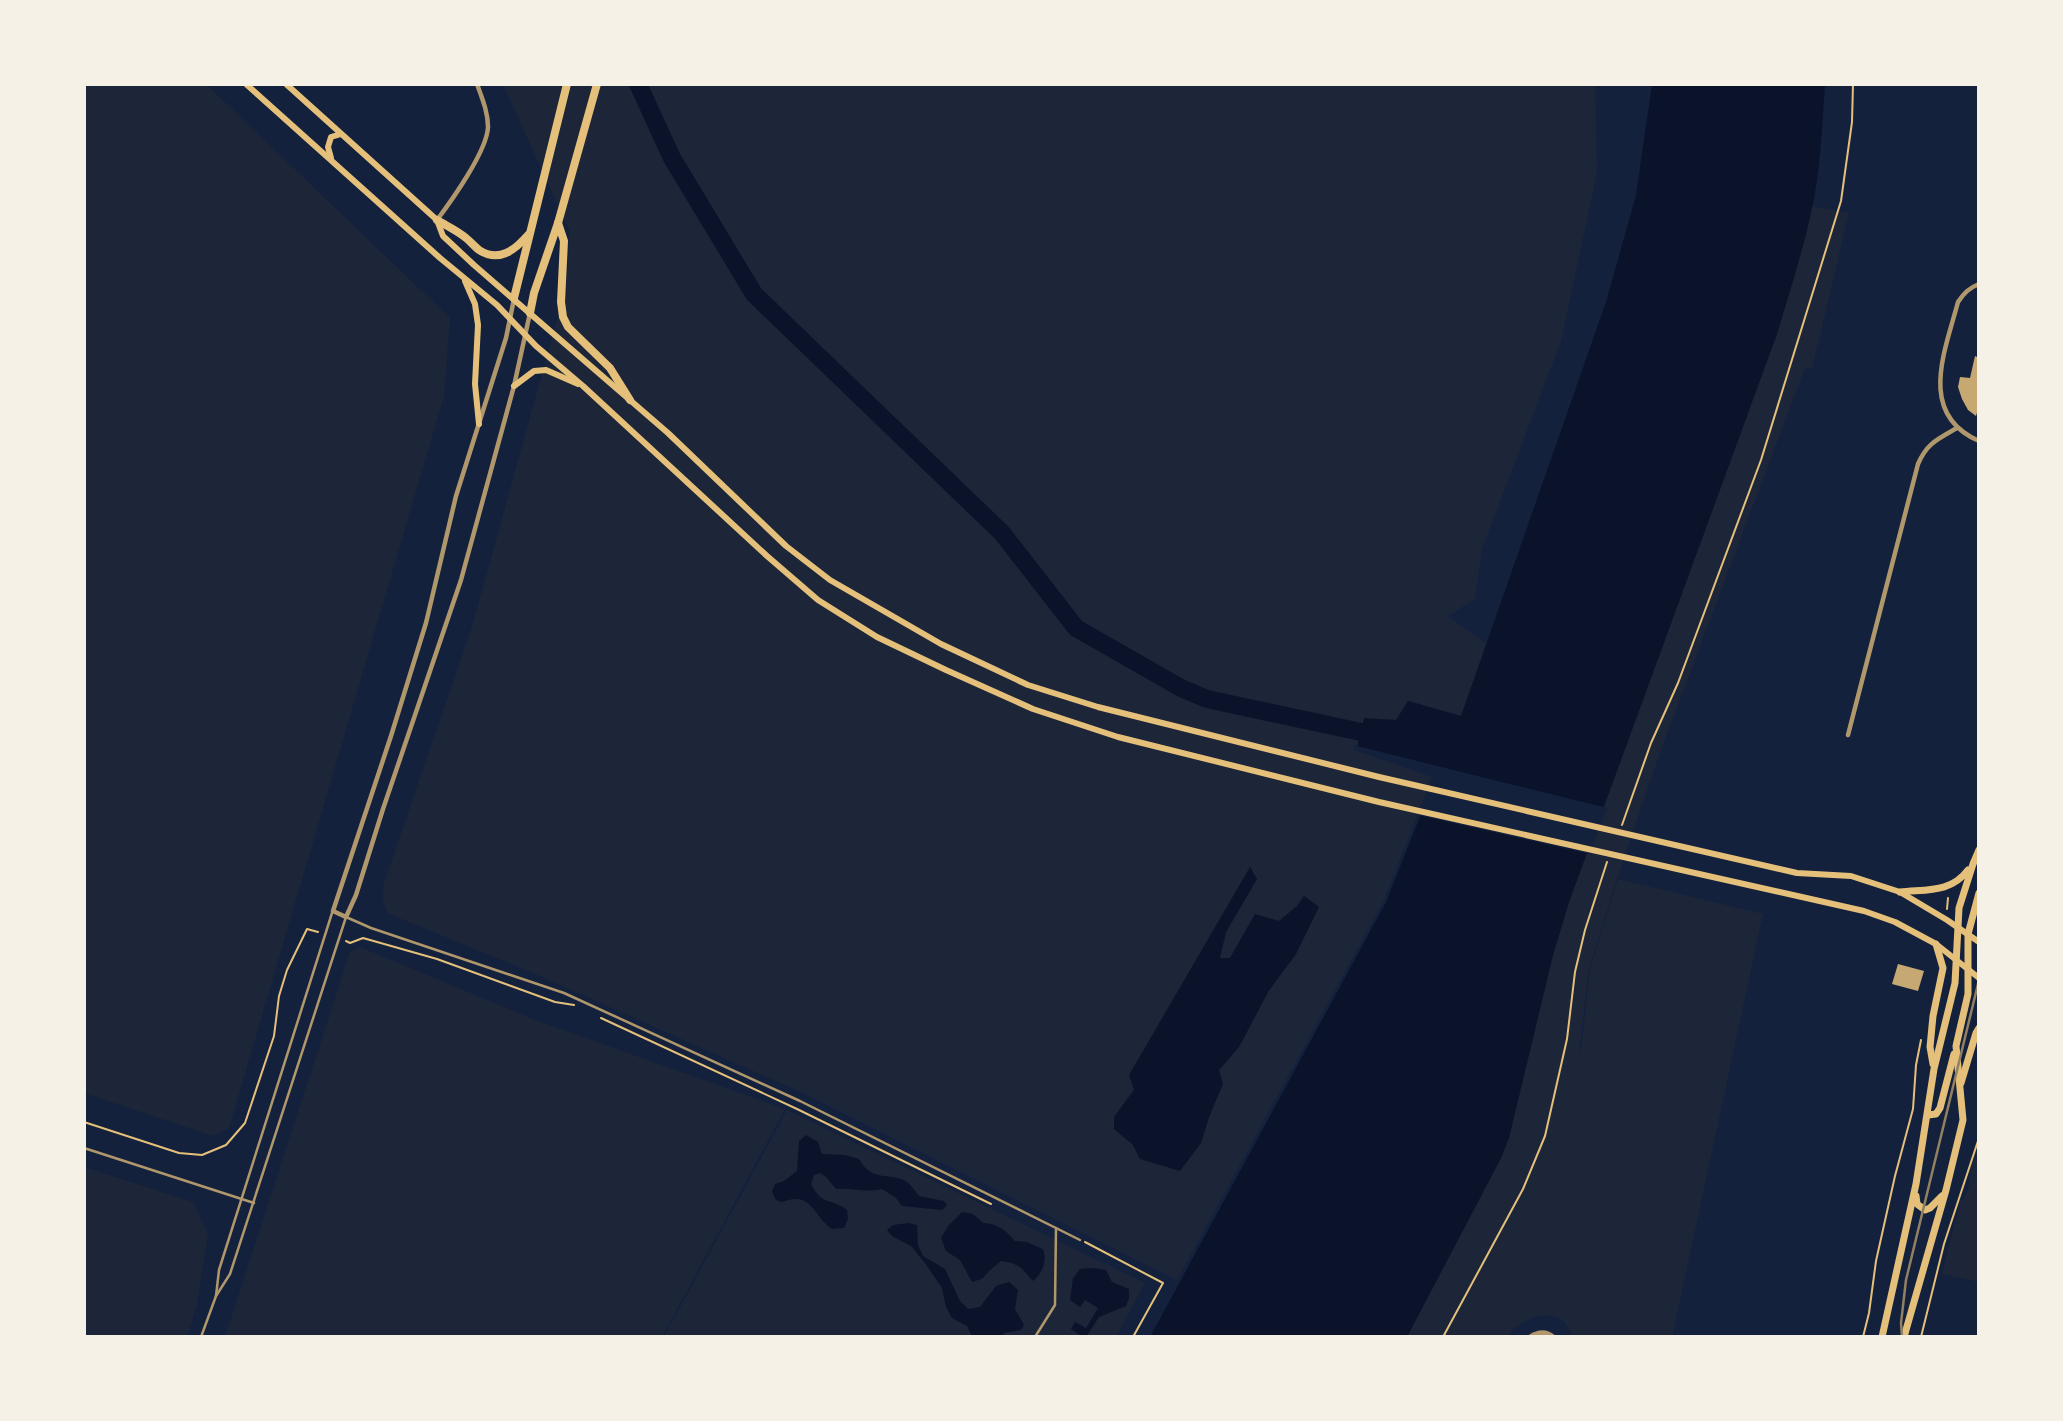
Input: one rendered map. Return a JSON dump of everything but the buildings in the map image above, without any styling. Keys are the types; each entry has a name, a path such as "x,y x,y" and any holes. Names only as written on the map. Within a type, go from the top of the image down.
{"highway":[{"path":"514,298 567,84"},
{"path":"530,313 597,84"},
{"path":"437,220 464,236 480,251 500,256 515,250 530,233"},
{"path":"558,223 564,241 561,302 563,317 568,327 610,368 630,400"}],"main road":[{"path":"246,84 497,305 526,335 767,556 818,600 877,636 1033,709 1118,737 1379,802 1864,911 1895,922 1936,944 1979,978"},
{"path":"286,84 437,220 443,236 474,265 668,433 786,546 830,580 941,644 1028,685 1098,707 1379,777 1797,873 1851,876 1900,892 1979,942"},
{"path":"332,160 328,147 331,137 341,134"},
{"path":"464,277 475,304 478,325 475,384 479,424"},
{"path":"514,386 534,371 546,370 583,386"},
{"path":"1882,1337 1916,1184 1934,1069 1952,999 1959,908 1979,850"},
{"path":"1900,892 1945,888 1960,881 1973,864"},
{"path":"1928,1115 1936,1114 1940,1108 1968,995 1968,934 1979,893"},
{"path":"1934,1069 1930,1047 1942,968 1936,944"},
{"path":"1960,1087 1979,1028"},
{"path":"1904,1337 1963,1120 1956,1046"},
{"path":"1916,1184 1917,1204 1925,1210 1937,1203 1946,1190"}],"street":[{"path":"437,220 460,186 487,137 487,120 477,84"},
{"path":"1979,284 1970,287 1958,302 1940,376 1939,391 1946,411 1957,428 1979,441"},
{"path":"514,298 506,338 456,496 426,623 333,911 346,917 356,895 375,830 461,580 514,386 530,313"},
{"path":"1848,735 1918,464 1932,442 1957,428"},
{"path":"1530,1337 1538,1333 1553,1337"}],"lane":[{"path":"216,1296 219,1270 333,911"},
{"path":"201,1337 216,1296 230,1274 346,917 371,928 564,993 800,1101 1080,1240"},
{"path":"84,1148 254,1203"},
{"path":"1035,1337 1055,1304 1056,1228"}],"path":[{"path":"1621,829 1651,743 1688,659 1761,460 1841,201 1850,135 1853,84"},
{"path":"1443,1337 1523,1189 1545,1136 1567,1039 1577,961 1610,854"},
{"path":"1947,920 1948,898"},
{"path":"84,1122 179,1153 202,1155 226,1145 245,1123 274,1036 279,996 307,929"},
{"path":"350,943 363,938 450,964 555,1002 575,1006"},
{"path":"600,1017 994,1205"},
{"path":"1863,1337 1870,1313 1876,1261 1913,1109 1916,1065 1922,1038"},
{"path":"1921,1337 1944,1244 1979,1138"},
{"path":"1080,1240 1163,1283 1133,1337"}],"shaded area":[{"path":"84,84 206,84 450,318 444,396 229,1128 213,1136 84,1093"},
{"path":"503,84 1595,84 1597,172 1561,341 1482,549 1475,599 1448,616 1487,644 1461,716 1409,701 1396,720 1364,719 1354,750 1433,776 1383,902 1177,1280 803,1093 531,972 387,913 383,899 384,883 472,627 566,287 570,232","holes":["1250,867 1257,879 1226,932 1219,958 1230,958 1255,914 1279,921 1297,906 1304,896 1318,907 1296,954 1268,992 1239,1047 1219,1070 1201,1143 1140,1159 1114,1117 1134,1090"]},
{"path":"1652,84 1825,84 1817,181 1805,239 1777,334 1569,902 1553,955 1509,1138 1501,1158 1407,1337 1150,1337 1386,902 1437,774 1357,747 1364,718 1396,720 1408,701 1461,716 1606,302 1636,195"},
{"path":"1812,206 1849,213 1812,369 1805,368 1662,747 1617,879 1589,969 1579,1054 1590,969 1618,879 1763,914 1672,1337 1573,1337 1564,1322 1557,1317 1541,1315 1525,1321 1507,1337 1407,1337 1509,1138 1553,955 1569,902 1777,334"},
{"path":"1250,867 1257,879 1226,932 1220,958 1230,958 1255,914 1279,921 1297,906 1304,896 1319,907 1296,954 1268,992 1239,1047 1219,1070 1223,1084 1201,1143 1180,1171 1140,1159 1133,1145 1114,1129 1114,1117 1134,1090 1129,1075"},
{"path":"360,947 535,1020 785,1109 662,1337 225,1337 350,952"},
{"path":"787,1110 1145,1283 1116,1337 664,1337"},
{"path":"806,1135 818,1142 822,1154 859,1159 871,1172 902,1179 919,1196 944,1201 947,1205 942,1210 902,1206 896,1198 882,1189 836,1189 820,1173 814,1175 811,1184 815,1191 823,1199 847,1210 848,1219 844,1228 832,1229 806,1202 792,1199 782,1202 776,1200 772,1192 775,1184 797,1171 799,1141"},
{"path":"1979,1135 1979,1282 1942,1274 1960,1202 1968,1189 1972,1157"},
{"path":"84,1167 193,1202 208,1234 197,1304 187,1337 84,1337"},
{"path":"962,1212 973,1214 983,1223 1001,1228 1015,1241 1027,1242 1043,1249 1042,1271 1033,1281 1017,1265 1001,1261 982,1279 972,1282 960,1260 946,1251 941,1238"},
{"path":"893,1225 917,1225 918,1245 923,1256 945,1269 960,1301 968,1309 980,1307 996,1286 1009,1282 1018,1290 1015,1309 1024,1325 1021,1330 1004,1333 1002,1337 972,1337 967,1326 952,1318 946,1307 942,1288 925,1263 911,1246 892,1236 887,1230"},
{"path":"1080,1269 1106,1270 1112,1282 1129,1289 1129,1298 1126,1306 1099,1317 1086,1337 1083,1337 1071,1329 1075,1322 1086,1328 1098,1308 1085,1300 1080,1307 1070,1300 1073,1278"}],"pier":[{"path":"1353,745 1607,808 1590,854 1418,815 1432,777 1355,750"}],"waterway":[{"path":"638,84 672,158 754,294 1002,533 1076,628 1181,688 1207,699 1361,732"}],"railway":[{"path":"1902,1337 1906,1280 1979,980"}]}
